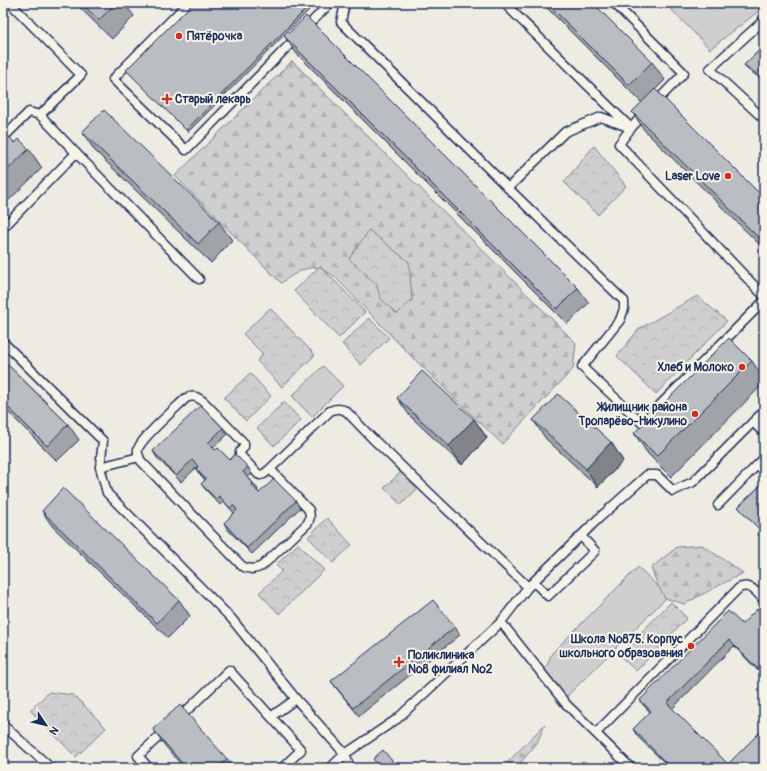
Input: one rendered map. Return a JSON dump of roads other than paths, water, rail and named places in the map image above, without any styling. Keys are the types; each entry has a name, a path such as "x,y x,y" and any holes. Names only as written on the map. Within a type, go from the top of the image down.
{"lane":[{"path":"10,3 81,75 40,115"},
{"path":"188,3 113,79 186,150 330,3"},
{"path":"345,3 341,22 624,301 624,310 620,320 582,368 642,423 764,301"},
{"path":"504,3 631,128"},
{"path":"614,3 684,73 631,128 619,144 764,296"},
{"path":"764,20 710,69 764,119"},
{"path":"3,138 29,112 40,115 199,279"},
{"path":"508,188 565,132 601,117 631,128"},
{"path":"3,228 76,153"},
{"path":"3,342 103,441 100,467 107,493 231,618 296,699 345,754 350,768"},
{"path":"270,469 309,510 310,517 308,522 262,566 252,569 242,566 141,460 138,449 143,439 186,398 192,396 199,397 244,443 244,447 240,452 240,455 260,475 264,474 270,469 330,411 336,408 342,409 346,411 372,438 531,584 548,596 595,551 582,536"},
{"path":"330,768 345,754 397,719 501,622 531,584 647,475 657,475 673,491 693,482 764,411"},
{"path":"753,422 764,432"},
{"path":"100,467 139,457"},
{"path":"718,505 764,458"},
{"path":"596,733 739,588 744,586 750,587 764,600"},
{"path":"501,622 566,704 631,768"},
{"path":"149,768 138,756 229,670 301,750 282,768"},
{"path":"272,716 296,699"},
{"path":"3,725 51,768"}],"place":[{"name":"Пятёрочка","path":"179,36"},
{"name":"Старый лекарь","path":"167,99"},
{"name":"Laser Love","path":"728,176"},
{"name":"Хлеб и Молоко","path":"742,367"},
{"name":"Жилищник района Тропарёво-Никулино","path":"695,414"},
{"name":"Школа №875. Корпус школьного образования","path":"691,646"},
{"name":"Поликлиника №8 филиал №2","path":"399,662"}]}
